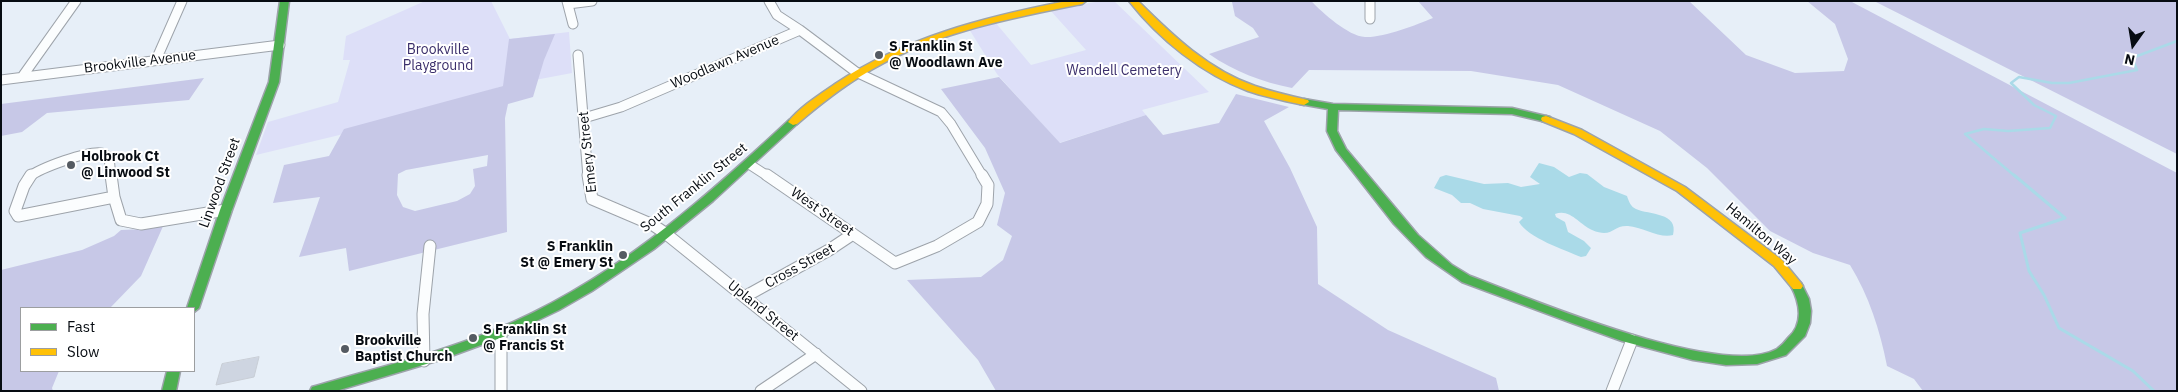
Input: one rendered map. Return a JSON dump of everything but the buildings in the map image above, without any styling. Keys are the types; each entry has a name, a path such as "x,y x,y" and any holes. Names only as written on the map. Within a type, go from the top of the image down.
{"main road":[{"name":"Linwood Street","path":"193,307 226,210 274,82 285,1"},
{"name":"South Franklin Street","path":"317,391 424,361 501,334 560,305 588,288 665,233 749,164 818,101 856,72 897,52 977,23 1082,1"},
{"name":"Hamilton Way","path":"1133,1 1183,50 1202,64 1224,77 1274,95 1332,107 1512,111 1536,115 1603,145 1681,189 1778,263 1798,287 1804,299 1806,312 1804,326 1797,340 1784,352 1766,360 1740,364 1715,363 1664,352 1473,281 1449,270 1422,247 1341,150 1332,130 1332,107"},
{"path":"169,391 173,372"}],"street":[{"path":"22,77 76,1"},
{"path":"156,60 182,1"},
{"path":"573,24 568,3 592,1"},
{"path":"769,1 773,11 778,16 856,72"},
{"path":"1370,1 1370,19"},
{"name":"Woodlawn Avenue","path":"584,118 621,107 800,30"},
{"name":"Brookville Avenue","path":"1,80 280,45"},
{"name":"Emery Street","path":"578,55 588,181 592,199 653,225 665,233"},
{"name":"West Street","path":"749,164 895,263 937,246 978,222 988,204 988,185 951,124 941,112 856,72"},
{"path":"115,197 29,215 18,216 15,211 30,176 47,168 96,153 105,153 109,157 115,197 117,215 121,220 128,223 155,222 226,210"},
{"name":"Upland Street","path":"665,233 746,296 861,391"},
{"name":"Cross Street","path":"746,296 829,250 853,234"},
{"path":"424,361 423,314 430,246"},
{"path":"501,334 502,365 499,374 501,391"},
{"path":"1612,391 1632,340"},
{"path":"761,391 816,354"}],"green space":[{"name":"Brookville Playground","path":"425,1 491,1 510,39 569,32 572,73 503,86 352,132 256,155 268,122 338,102 350,60 343,60 346,36"},
{"name":"Wendell Cemetery","path":"1101,1 1114,1 1209,92 1142,110 1146,115 1059,143 997,74 969,29 995,22 1031,65 1086,50 1050,10"}],"shaded area":[{"path":"1311,1 1351,33 1358,36 1372,37 1390,33 1433,18 1418,1 1689,1 1746,55 1795,73 1844,71 1848,59 1835,24 1807,1 1850,1 2177,173 2177,391 1923,391 1914,379 1887,366 1873,314 1863,289 1850,265 1813,253 1770,231 1707,168 1660,131 1558,85 1471,71 1309,70 1292,88 1270,83 1249,76 1209,54 1259,37 1253,28 1235,16 1232,2"},
{"path":"1874,1 2177,1 2177,154"},
{"path":"555,34 544,60 533,97 508,104 505,118 507,232 349,271 346,248 299,257 320,197 273,203 284,165 329,156 344,129 503,86 509,39","holes":["488,155 487,166 473,169 475,186 470,194 457,201 415,211 403,207 397,195 398,174 406,170"]},
{"path":"999,77 1060,143 1146,115 1163,135 1219,123 1236,94 1289,107 1264,121 1290,168 1317,227 1318,284 1388,330 1496,378 1499,391 996,391 978,360 907,280 981,277 1003,260 1012,236 997,225 1005,193 985,148 941,89"},
{"path":"204,78 189,100 47,113 22,132 1,136 1,104"},
{"path":"1539,163 1554,167 1569,177 1580,173 1587,174 1604,187 1627,196 1634,208 1667,218 1672,222 1674,228 1673,235 1657,234 1628,226 1619,227 1604,233 1588,228 1565,213 1555,214 1556,217 1565,222 1568,232 1584,241 1591,248 1586,256 1581,257 1547,243 1530,233 1519,222 1523,218 1520,216 1483,209 1470,203 1461,203 1452,195 1434,188 1440,177 1446,175 1484,184 1508,183 1521,187 1540,184 1530,177"},
{"path":"164,224 141,276 111,307 20,307 20,372 59,372 52,388 53,391 1,391 1,270 82,250 114,236 121,230 145,229"}],"waterway":[{"path":"2016,177 1965,134 1984,129 2008,131 2050,128 2056,116 2034,105 2011,83 2019,77 2052,83 2069,83 2137,70 2132,58 2177,41"},
{"path":"2014,175 2065,218 2020,233 2029,271 2044,295 2059,328 2133,371 2154,391"}],"traffic: fast":[{"path":"193,307 226,210 274,82 285,1"},
{"path":"1304,102 1333,107 1332,131 1341,150 1383,203 1414,238 1430,254 1466,279 1626,338 1693,355 1726,360 1757,360 1782,352 1799,336 1804,323 1805,311 1803,299 1797,286"},
{"path":"1333,107 1512,111 1546,119"},
{"path":"317,391 439,356 498,334 555,307 588,288 650,246 738,173 793,122"},
{"path":"169,391 173,372"}],"traffic: slow":[{"path":"793,122 825,95 859,73 893,55 928,40 1002,18 1082,1"},
{"path":"1133,1 1172,39 1209,68 1251,88 1304,102"},
{"path":"1546,119 1578,132 1681,189 1778,263 1797,286"}],"place":[{"name":"S Franklin St @ Woodlawn Ave","path":"879,55"},
{"name":"Holbrook Ct @ Linwood St","path":"71,165"},
{"name":"S Franklin St @ Emery St","path":"623,255"},
{"name":"S Franklin St @ Francis St","path":"473,338"},
{"name":"Brookville Baptist Church","path":"345,349"}]}
